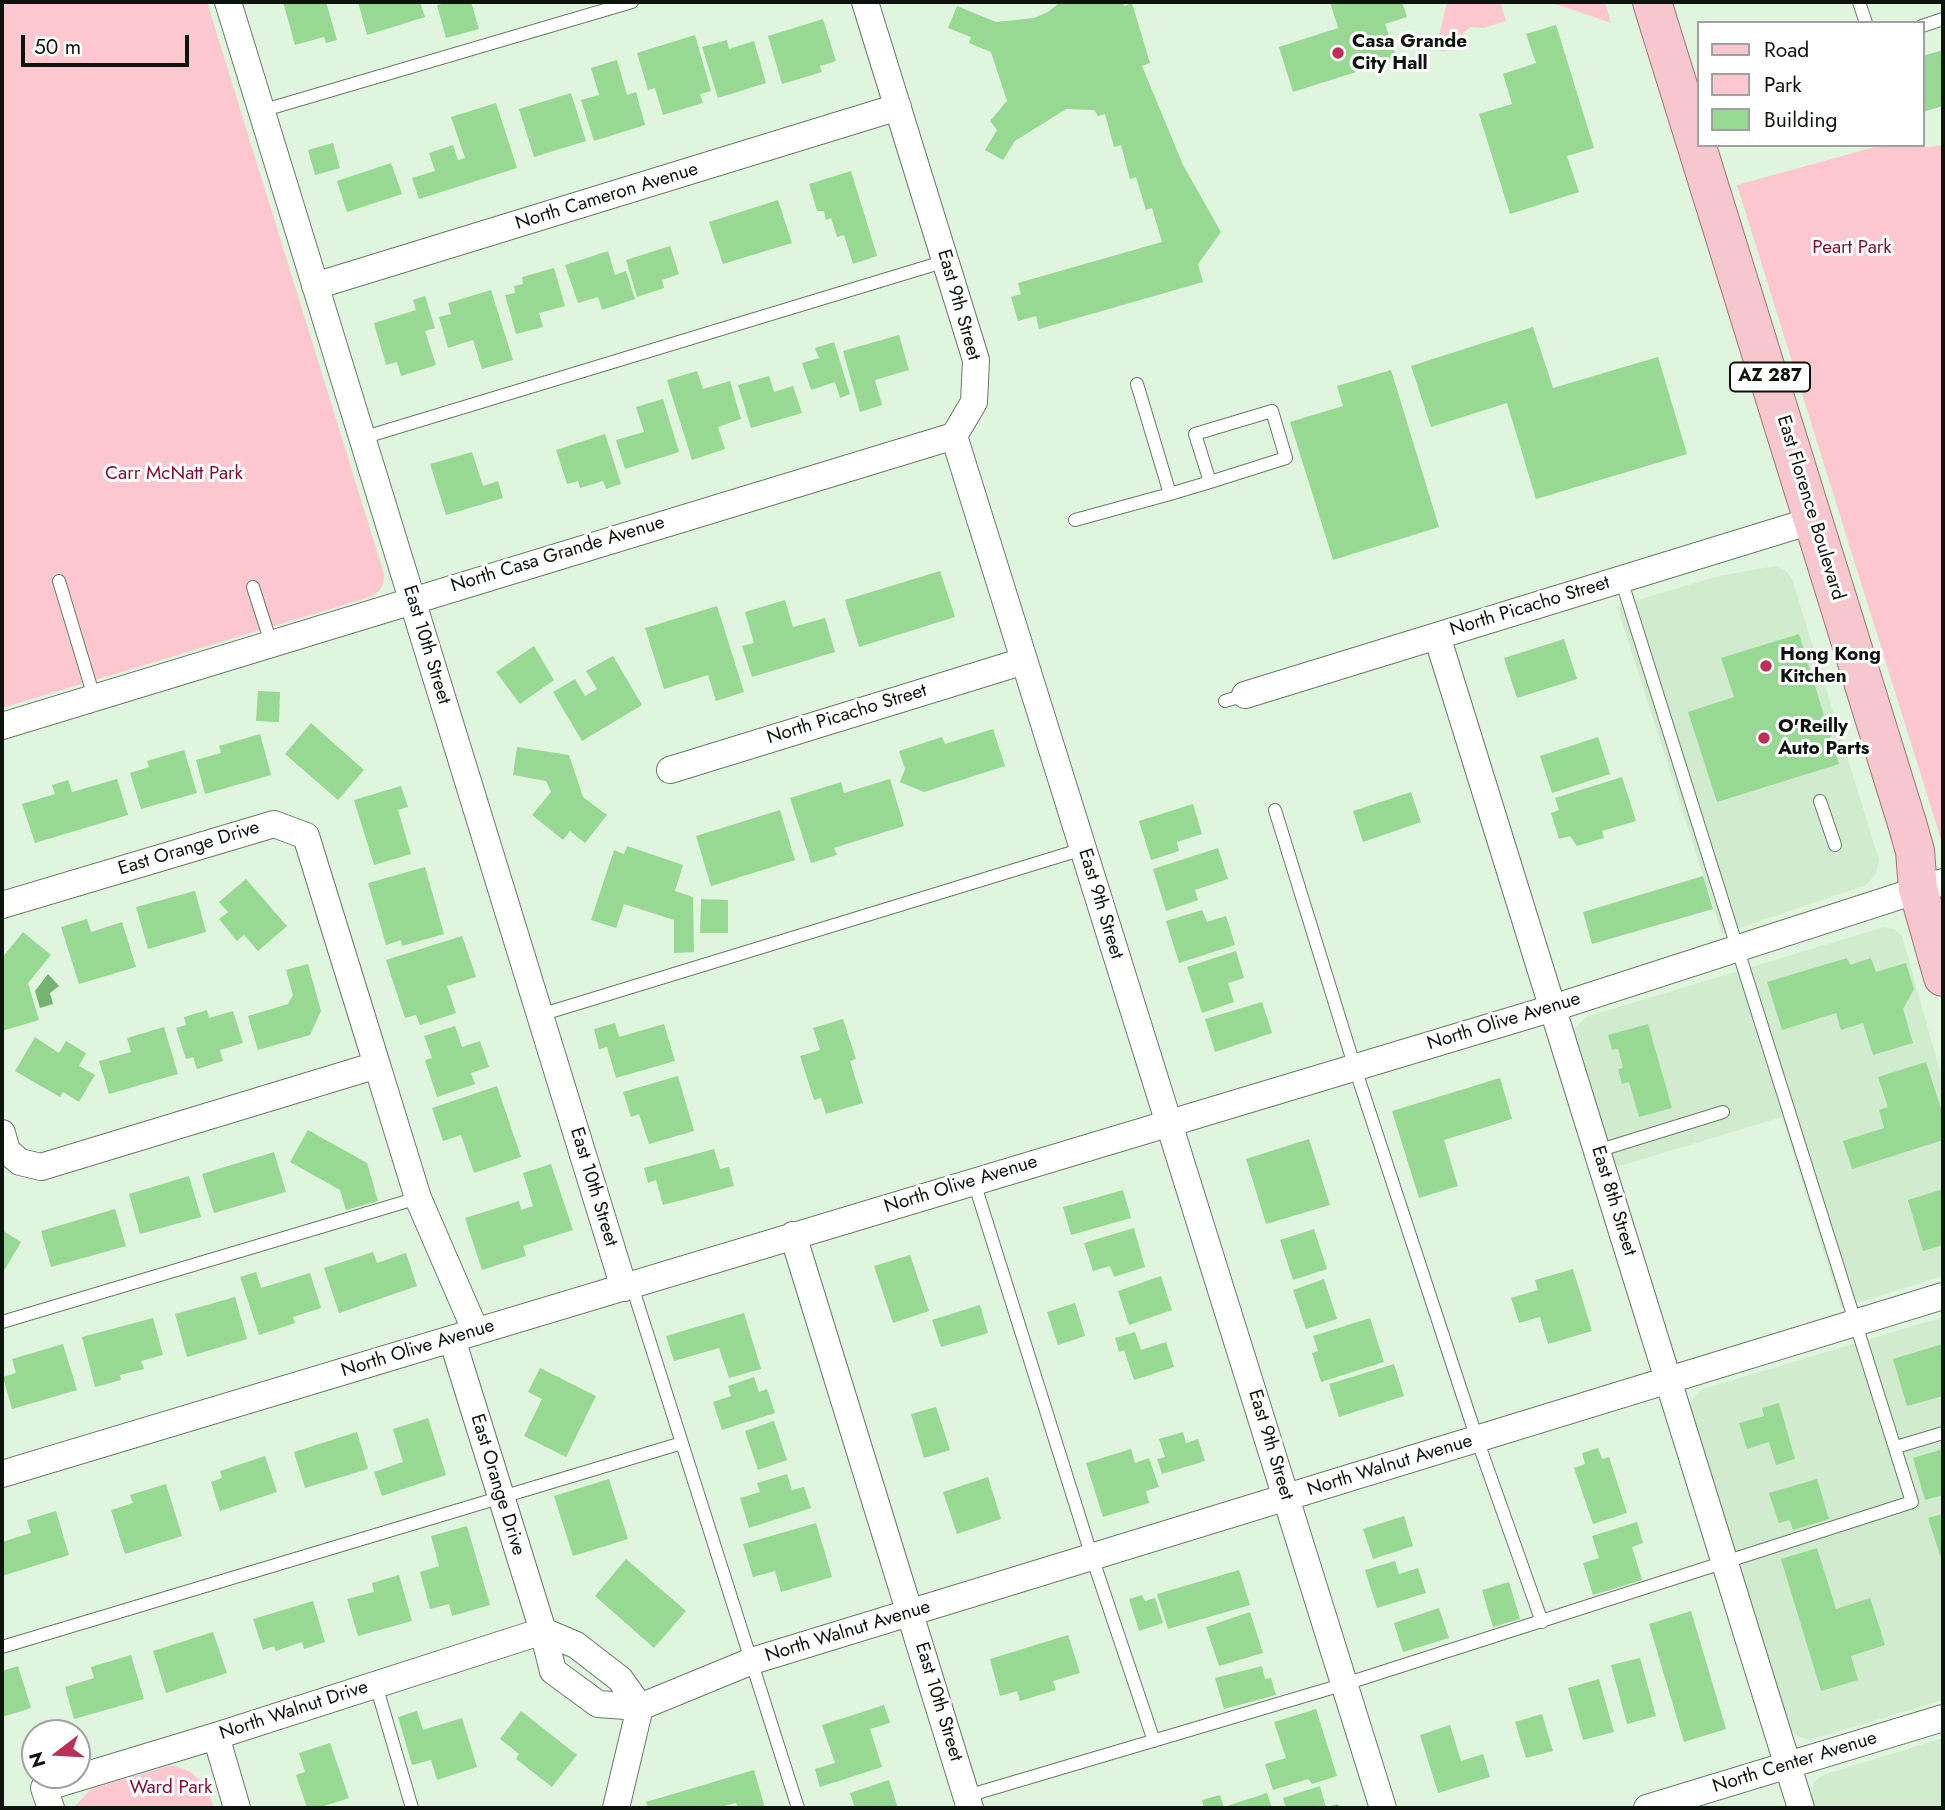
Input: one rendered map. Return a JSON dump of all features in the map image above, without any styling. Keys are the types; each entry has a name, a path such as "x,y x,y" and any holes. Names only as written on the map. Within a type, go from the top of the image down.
{"main road":[{"name":"East Florence Boulevard","path":"1652,2 1696,143"},
{"name":"East Florence Boulevard","path":"1697,147 1913,843 1931,886 1943,977"}],"street":[{"name":"East 10th Street","path":"228,2 540,1016 628,1287"},
{"name":"East 9th Street","path":"864,2 976,360 974,402 954,436 1383,1808"},
{"name":"North Cameron Avenue","path":"315,286 898,107"},
{"name":"North Casa Grande Avenue","path":"2,726 954,436"},
{"name":"North Picacho Street","path":"1235,698 1814,520"},
{"name":"East 8th Street","path":"1437,636 1801,1808"},
{"name":"North Picacho Street","path":"670,770 1024,660"},
{"name":"East Orange Drive","path":"2,905 274,824 306,836 418,1198 464,1335 501,1497 553,1671 598,1704 640,1707"},
{"name":"North Olive Avenue","path":"2,1474 1553,1008 1931,886"},
{"path":"2,1133 7,1151 20,1162 41,1167 377,1065"},
{"name":"East 10th Street","path":"793,1235 969,1802"},
{"name":"North Walnut Avenue","path":"640,1707 752,1661 1943,1296"},
{"name":"North Walnut Drive","path":"48,1798 216,1737 543,1631"},
{"path":"617,1808 640,1707"},
{"name":"North Center Avenue","path":"1647,1808 1943,1718"},
{"path":"216,1737 237,1808"}],"lane":[{"path":"261,111 632,2"},
{"path":"1859,2 1865,21"},
{"path":"1924,25 1943,19"},
{"path":"362,438 946,261"},
{"path":"1137,384 1170,494"},
{"path":"1075,520 1170,494 1209,482 1286,458 1272,411 1195,434 1209,482"},
{"path":"969,1802 1154,1741 1542,1622 1913,1502 1621,579"},
{"path":"60,581 94,698"},
{"path":"253,587 271,643"},
{"path":"1820,801 1835,845"},
{"path":"1275,810 1355,1068 1478,1439 1542,1622"},
{"path":"540,1016 1083,849"},
{"path":"1597,1151 1723,1112"},
{"path":"974,1182 1092,1557 1154,1741"},
{"path":"2,1322 418,1198"},
{"path":"628,1287 682,1443 798,1808"},
{"path":"1896,1447 1943,1433"},
{"path":"2,1647 682,1443"},
{"path":"376,1685 412,1808"}],"shaded area":[{"path":"1775,566 1785,570 1792,579 1879,860 1876,874 1866,885 1722,934 1617,606 1719,576"},
{"path":"1884,927 1894,929 1902,936 1943,1082 1943,1276 1841,1308 1782,1117 1613,1168 1574,1040 1575,1028 1586,1017"},
{"path":"48,974 59,986 50,993 53,1004 40,1008 35,991"},
{"path":"1943,1317 1943,1700 1810,1740 1799,1737 1788,1727 1689,1408 1693,1398 1703,1389"},
{"path":"1943,1738 1943,1808 1815,1808 1811,1797 1814,1782 1823,1775"}],"green space":[{"name":"Carr McNatt Park","path":"2,2 207,2 384,574 383,585 370,597 2,708"},
{"path":"1447,2 1495,2 1501,4 1506,21 1483,28 1470,27 1463,33 1459,47 1441,52 1438,40"},
{"path":"1549,2 1605,2 1611,23"},
{"name":"Peart Park","path":"1943,145 1943,846 1737,185 1875,147"},
{"name":"Ward Park","path":"172,1765 189,1771 206,1785 214,1808 73,1808 91,1789"}],"building":[{"path":"283,2 326,2 337,40 326,43 324,37 295,45"},
{"path":"358,2 420,2 425,17 367,35"},
{"path":"471,2 479,29 446,38 437,5"},
{"path":"1060,2 1123,2 1124,6 1132,3 1150,63 1142,66 1183,165 1221,232 1198,264 1203,282 1039,329 1036,316 1018,321 1011,297 1021,294 1018,283 1162,242 1152,208 1146,210 1136,177 1130,179 1121,145 1114,147 1105,114 1098,116 1094,110 1066,109 1015,141 1003,160 985,150 997,130 990,121 1007,101 991,52 969,43 971,37 948,28 957,6 996,22 1034,18 1048,12"},
{"name":"Casa Grande City Hall","path":"1330,2 1402,2 1407,17 1385,24 1397,59 1293,92 1279,47 1338,28"},
{"path":"823,19 836,61 820,66 822,72 782,84 768,36"},
{"path":"1556,25 1594,148 1567,156 1579,192 1510,214 1479,114 1512,104 1503,74 1536,63 1526,34"},
{"path":"695,35 711,91 700,94 703,103 663,115 655,88 648,90 637,53"},
{"path":"727,40 729,49 754,41 766,83 718,98 702,47"},
{"path":"1943,50 1943,106 1924,111 1924,55"},
{"path":"617,60 627,95 636,92 645,125 594,141 581,100 599,95 591,68"},
{"path":"571,93 586,141 534,157 519,109"},
{"path":"496,103 517,168 419,199 412,178 435,171 429,153 453,145 458,160 465,158 451,117"},
{"path":"333,143 340,168 315,175 308,150"},
{"path":"391,163 402,194 347,212 337,181"},
{"path":"851,171 877,256 853,264 844,235 837,237 831,218 826,220 824,211 817,211 809,184"},
{"path":"778,200 792,243 723,264 709,222"},
{"path":"670,246 679,274 662,280 664,288 637,297 626,260"},
{"path":"608,251 615,275 626,271 635,299 602,310 598,297 578,303 565,265"},
{"path":"554,268 565,306 539,313 543,327 516,334 505,295 515,293 514,286 523,284 522,277"},
{"path":"491,290 513,360 482,369 473,340 448,348 439,317 451,314 448,303"},
{"path":"425,296 435,328 425,331 436,365 401,376 397,362 386,365 374,323 416,310 413,300"},
{"path":"1533,327 1553,388 1658,357 1687,454 1536,499 1507,403 1431,427 1411,366"},
{"path":"899,335 909,370 875,380 882,405 860,412 843,351"},
{"path":"834,342 850,394 840,398 835,382 811,390 802,363 819,358 815,348"},
{"path":"1391,370 1439,527 1333,560 1290,422 1343,406 1337,386"},
{"path":"697,371 703,389 730,381 741,419 718,427 725,449 692,460 667,380"},
{"path":"769,376 774,392 793,386 802,413 751,428 738,385"},
{"path":"663,399 679,452 625,469 616,440 644,432 636,407"},
{"path":"605,434 621,484 606,489 603,481 580,488 578,481 567,484 556,450"},
{"path":"472,452 483,486 498,481 503,498 446,515 430,464"},
{"path":"940,571 955,617 859,647 845,600"},
{"path":"785,600 793,627 825,618 835,652 752,677 742,646 754,643 745,612"},
{"path":"717,606 744,692 716,701 708,675 664,689 645,628"},
{"name":"O'Reilly Auto Parts","path":"1799,634 1839,764 1717,802 1688,712 1734,697 1721,658"},
{"path":"1564,639 1577,679 1517,698 1504,658"},
{"path":"534,646 554,680 520,704 496,672"},
{"path":"613,656 642,705 582,741 553,692 575,679 585,696 597,689 586,671"},
{"path":"258,691 280,692 279,722 256,721"},
{"path":"311,723 364,770 338,800 285,754"},
{"path":"993,729 1005,766 924,792 900,782 905,769 899,751 942,737 945,744"},
{"path":"260,734 271,775 205,794 196,760 221,753 219,746"},
{"path":"1598,737 1610,774 1552,793 1540,756"},
{"path":"517,747 569,755 583,797 607,815 585,843 570,831 563,840 532,815 551,792 546,781 513,775"},
{"path":"184,750 197,793 141,809 130,773 149,767 147,761"},
{"path":"1622,777 1636,821 1602,831 1604,838 1577,846 1570,836 1559,839 1551,813 1559,810 1555,798"},
{"path":"117,779 128,815 35,843 22,804 55,794 52,785 68,780 72,792"},
{"path":"890,779 904,826 834,848 837,855 811,863 790,798 841,782 844,793"},
{"path":"401,786 408,807 398,810 411,854 374,865 354,800"},
{"path":"1411,792 1421,822 1363,842 1353,811"},
{"path":"1193,804 1202,834 1177,842 1179,851 1151,860 1139,821"},
{"path":"780,810 795,860 711,886 696,836"},
{"path":"627,846 683,865 675,891 693,897 694,952 674,953 674,920 624,904 616,928 591,920 614,850 624,854"},
{"path":"1218,848 1228,879 1195,890 1198,900 1166,911 1153,869"},
{"path":"425,867 444,934 402,946 401,940 386,945 368,883"},
{"path":"1703,876 1713,909 1592,944 1583,912"},
{"path":"246,879 287,926 258,951 244,935 237,941 219,919 228,912 219,902"},
{"path":"195,891 206,932 148,949 136,907"},
{"path":"701,899 728,900 728,933 700,933"},
{"path":"1202,910 1207,922 1226,916 1235,945 1179,963 1166,921"},
{"path":"87,919 91,932 122,922 136,967 79,984 61,927"},
{"path":"23,932 51,955 28,983 39,1020 2,1031 2,958"},
{"path":"462,936 476,977 447,986 456,1013 420,1025 416,1015 405,1018 386,960"},
{"path":"1236,951 1244,978 1228,983 1234,1002 1202,1013 1187,967"},
{"path":"1847,958 1850,965 1871,958 1876,972 1906,963 1914,989 1903,1009 1913,1043 1873,1055 1863,1023 1841,1030 1836,1013 1782,1030 1767,982"},
{"path":"308,964 321,1011 310,1035 258,1050 248,1016 288,1004 293,995 286,970"},
{"path":"1262,1002 1272,1033 1215,1052 1205,1019"},
{"path":"207,1010 209,1018 233,1011 243,1043 220,1050 223,1061 197,1069 193,1057 186,1059 176,1028 186,1025 184,1017"},
{"path":"843,1019 856,1059 850,1061 863,1103 826,1114 821,1098 814,1100 800,1056 820,1050 813,1028"},
{"path":"615,1023 619,1037 664,1024 675,1061 616,1078 607,1047 599,1049 594,1029"},
{"path":"1648,1024 1672,1108 1639,1117 1629,1082 1622,1084 1618,1069 1623,1068 1618,1049 1612,1050 1608,1035"},
{"path":"455,1026 462,1047 480,1041 489,1067 471,1073 475,1084 437,1097 425,1060 432,1058 424,1036"},
{"path":"164,1027 178,1074 109,1094 99,1061 131,1052 127,1038"},
{"path":"35,1037 59,1053 66,1041 86,1053 79,1066 95,1075 79,1102 63,1092 60,1097 15,1071"},
{"path":"1926,1062 1943,1115 1943,1140 1852,1169 1843,1141 1884,1128 1879,1110 1888,1107 1878,1077"},
{"path":"678,1076 694,1131 649,1144 639,1114 631,1117 623,1092"},
{"path":"1500,1078 1512,1119 1444,1140 1458,1186 1419,1198 1392,1111"},
{"path":"497,1086 521,1157 474,1173 461,1135 443,1141 432,1108"},
{"path":"308,1130 367,1163 378,1201 346,1210 340,1190 290,1162"},
{"path":"1309,1139 1330,1205 1266,1224 1246,1159"},
{"path":"714,1149 720,1169 729,1167 734,1186 663,1205 656,1180 648,1183 644,1168"},
{"path":"274,1152 286,1192 214,1213 202,1174"},
{"path":"551,1164 573,1230 523,1246 526,1256 482,1270 465,1218 519,1201 521,1210 533,1206 523,1173"},
{"path":"189,1176 201,1217 140,1234 129,1194"},
{"path":"1943,1189 1943,1245 1923,1251 1908,1200"},
{"path":"1123,1190 1131,1218 1071,1235 1063,1207"},
{"path":"115,1209 126,1246 51,1267 41,1231"},
{"path":"1134,1228 1145,1267 1114,1277 1110,1266 1093,1271 1084,1243"},
{"path":"1314,1229 1327,1269 1293,1280 1280,1240"},
{"path":"2,1230 21,1242 2,1274"},
{"path":"373,1252 377,1263 406,1253 417,1286 339,1313 324,1268"},
{"path":"910,1255 929,1311 893,1323 874,1266"},
{"path":"1573,1269 1592,1331 1548,1344 1540,1317 1519,1323 1511,1298 1538,1290 1535,1280"},
{"path":"256,1272 261,1288 310,1273 321,1308 293,1317 295,1323 259,1335 240,1277"},
{"path":"1161,1276 1172,1310 1129,1325 1118,1291"},
{"path":"1324,1279 1337,1319 1306,1329 1293,1290"},
{"path":"235,1297 247,1339 187,1357 175,1314"},
{"path":"1075,1303 1085,1336 1058,1345 1047,1312"},
{"path":"980,1305 988,1333 941,1347 932,1320"},
{"path":"744,1313 761,1369 729,1378 719,1348 674,1361 666,1336"},
{"path":"153,1318 163,1355 141,1361 144,1369 120,1375 121,1380 95,1387 82,1337"},
{"path":"1370,1318 1384,1362 1321,1382 1312,1353 1318,1351 1313,1336"},
{"path":"1135,1332 1141,1350 1166,1342 1174,1367 1134,1380 1124,1350 1119,1352 1115,1338"},
{"path":"63,1344 77,1390 12,1409 3,1377 16,1373 12,1359"},
{"path":"1943,1344 1943,1396 1907,1406 1893,1359"},
{"path":"1394,1364 1404,1396 1339,1417 1329,1384"},
{"path":"540,1368 596,1396 566,1457 524,1436 542,1399 528,1392"},
{"path":"754,1377 759,1392 767,1389 775,1413 722,1430 713,1402 731,1396 728,1386"},
{"path":"1779,1403 1795,1459 1776,1465 1769,1442 1747,1449 1739,1423 1764,1416 1762,1408"},
{"path":"936,1407 950,1450 924,1458 911,1414"},
{"path":"428,1418 446,1475 382,1496 374,1472 403,1462 393,1429"},
{"path":"774,1421 787,1460 758,1470 745,1431"},
{"path":"357,1432 368,1469 305,1488 294,1452"},
{"path":"1183,1432 1186,1443 1198,1439 1205,1461 1162,1474 1157,1459 1165,1457 1159,1439"},
{"path":"1598,1448 1602,1459 1609,1457 1627,1513 1593,1524 1574,1468 1585,1464 1582,1453"},
{"path":"1131,1449 1135,1463 1149,1458 1159,1487 1146,1491 1149,1503 1103,1517 1086,1463"},
{"path":"1943,1449 1943,1495 1925,1500 1913,1458"},
{"path":"265,1456 277,1492 220,1511 211,1482 222,1478 220,1471"},
{"path":"787,1474 792,1490 804,1487 811,1508 749,1528 740,1498 760,1492 757,1483"},
{"path":"988,1477 1001,1519 957,1534 943,1492"},
{"path":"609,1479 628,1539 573,1556 554,1496"},
{"path":"1817,1479 1829,1519 1793,1530 1790,1520 1779,1523 1769,1493"},
{"path":"166,1484 182,1536 125,1554 111,1510 133,1503 130,1495"},
{"path":"56,1511 69,1555 2,1576 2,1542 31,1533 27,1520"},
{"path":"1943,1514 1943,1564 1928,1518"},
{"path":"1404,1516 1413,1546 1373,1559 1363,1529"},
{"path":"1637,1522 1643,1543 1632,1547 1642,1580 1593,1595 1583,1563 1599,1558 1592,1536"},
{"path":"816,1523 832,1577 781,1592 775,1571 753,1577 743,1544"},
{"path":"467,1526 490,1605 452,1616 449,1604 430,1609 420,1572 439,1566 431,1536"},
{"path":"1817,1548 1836,1609 1870,1598 1885,1645 1851,1656 1858,1680 1821,1691 1781,1559"},
{"path":"626,1559 686,1611 654,1648 595,1596"},
{"path":"1395,1561 1399,1574 1418,1568 1426,1593 1377,1608 1365,1570"},
{"path":"1239,1570 1250,1605 1168,1629 1157,1594"},
{"path":"399,1575 412,1621 358,1636 347,1599 374,1592 372,1583"},
{"path":"1509,1582 1520,1619 1493,1627 1482,1590"},
{"path":"1142,1595 1145,1601 1155,1598 1163,1623 1139,1631 1129,1599"},
{"path":"313,1601 325,1642 304,1649 302,1642 276,1651 274,1646 263,1650 253,1619"},
{"path":"1439,1608 1449,1638 1403,1652 1394,1623"},
{"path":"1691,1611 1726,1729 1684,1742 1649,1624"},
{"path":"1250,1612 1263,1653 1219,1666 1206,1627"},
{"path":"213,1632 227,1673 166,1693 153,1651"},
{"path":"1068,1635 1080,1673 1053,1681 1056,1690 1020,1701 1017,1691 1000,1696 990,1659"},
{"path":"131,1655 144,1699 74,1719 65,1687 94,1678 91,1667"},
{"path":"1640,1658 1656,1716 1627,1724 1611,1665"},
{"path":"18,1666 31,1708 2,1717 2,1671"},
{"path":"1262,1666 1265,1679 1271,1678 1276,1695 1224,1709 1215,1678"},
{"path":"1599,1679 1614,1732 1583,1740 1568,1688"},
{"path":"884,1705 890,1723 870,1729 882,1767 820,1787 815,1769 835,1763 822,1725"},
{"path":"1316,1709 1337,1776 1312,1784 1308,1779 1273,1790 1265,1764 1286,1758 1274,1722"},
{"path":"417,1711 423,1730 462,1718 477,1767 437,1780 431,1760 412,1765 398,1717"},
{"path":"521,1711 577,1755 552,1787 516,1759 519,1754 500,1739"},
{"path":"1542,1714 1553,1751 1526,1758 1515,1722"},
{"path":"1450,1725 1461,1761 1483,1754 1490,1777 1438,1793 1420,1735"},
{"path":"330,1743 349,1798 318,1808 307,1808 296,1775 305,1772 299,1753"},
{"path":"754,1770 765,1808 738,1808 736,1803 717,1808 648,1808 646,1802"},
{"path":"889,1780 898,1808 855,1808 850,1793"},
{"path":"1320,1786 1326,1807 1338,1804 1339,1808 1286,1808 1283,1798"},
{"path":"1267,1793 1272,1808 1227,1806"},
{"path":"1220,1795 1224,1808 1204,1808 1202,1800"}],"place":[{"name":"Casa Grande City Hall","path":"1338,53"},
{"name":"Hong Kong Kitchen","path":"1766,666"},
{"name":"O'Reilly Auto Parts","path":"1764,738"}]}
